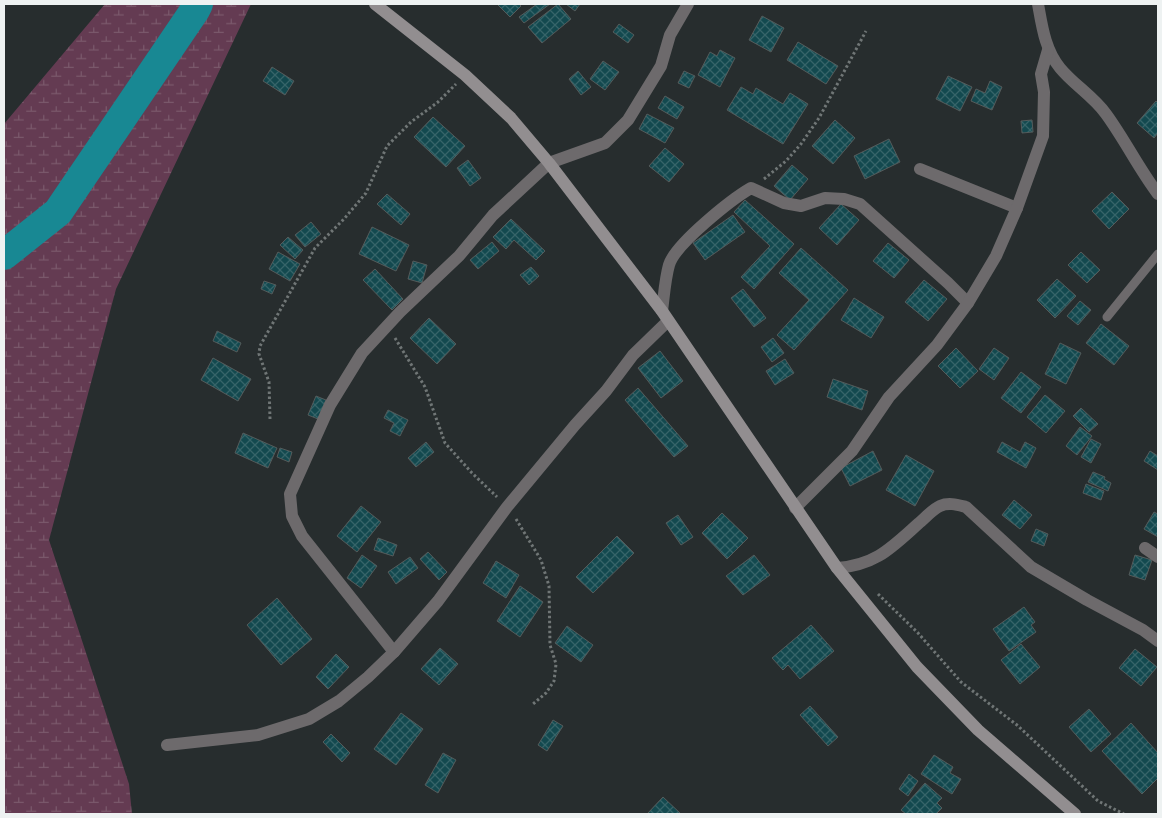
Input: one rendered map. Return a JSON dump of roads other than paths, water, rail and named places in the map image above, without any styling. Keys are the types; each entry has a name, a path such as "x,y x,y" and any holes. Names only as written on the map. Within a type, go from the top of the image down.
{"main road":[{"path":"375,4 465,75 511,118 549,163 665,316 837,568 917,667 978,730 1075,814"}],"street":[{"path":"394,652 302,536 292,516 290,494 330,404 362,353 387,325 460,256 493,215 549,163 605,143 628,120 661,66 670,35 688,4"},
{"path":"1038,4 1048,50 1060,68 1105,112 1143,174 1158,194"},
{"path":"795,508 852,451 889,396 937,345 968,304 996,256 1017,208 1043,136 1044,92 1041,74 1048,50"},
{"path":"920,169 1017,208"},
{"path":"167,745 258,735 309,719 339,701 394,652 438,601 507,507 575,425 606,391 665,316 669,265 673,256 685,242 740,194 751,188 784,203 801,206 825,198 844,199 860,204 948,283 968,304"},
{"path":"837,568 855,567 869,562 885,553 939,506 954,504 966,507 1031,567 1143,630 1158,641"},
{"path":"1145,548 1158,557"}],"lane":[{"path":"1107,318 1158,254"}],"waterway":[{"path":"4,255 58,212 198,4"}]}
